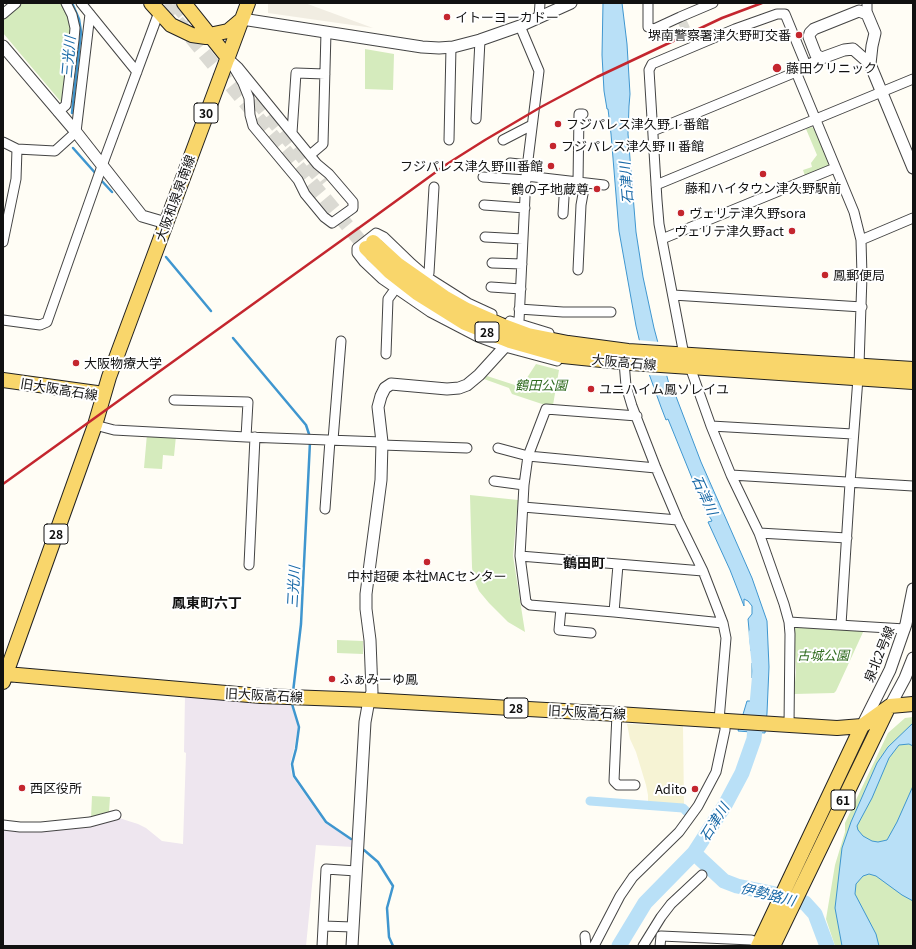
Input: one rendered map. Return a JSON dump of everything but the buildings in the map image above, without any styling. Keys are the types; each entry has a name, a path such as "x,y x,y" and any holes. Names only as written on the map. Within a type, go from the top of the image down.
{"main road":[{"path":"184,3 228,58"},
{"name":"大阪和泉泉南線","path":"104,394 248,3"},
{"path":"159,6 171,25 192,34 206,37 228,31 242,19"},
{"name":"大阪高石線","path":"370,245 444,297 512,336 528,335 562,342 605,354 628,358 859,365 913,369"},
{"name":"大阪高石線","path":"680,360 858,379 913,382"},
{"name":"旧大阪高石線","path":"3,380 104,394 95,425 4,678 261,696 369,700 726,720 837,728 862,726"},
{"path":"862,726 890,706 913,704"},
{"name":"61","path":"763,945 890,706"},
{"name":"61","path":"788,898 862,726"}],"street":[{"path":"3,14 16,3"},
{"path":"58,112 66,105 75,28 72,15 66,3"},
{"path":"81,3 137,72"},
{"path":"539,17 540,3"},
{"path":"242,19 422,47 451,47 480,40 520,26 571,3"},
{"path":"648,3 648,27 654,29 681,19 714,3"},
{"path":"3,320 40,325 47,322 137,72 159,6"},
{"path":"822,58 816,55 809,37 814,28 867,8 875,33 870,64"},
{"path":"3,142 17,149 55,151 76,132 90,14"},
{"path":"789,725 790,634 789,622 784,604 759,533 731,475 711,426 680,360 673,295 662,239 657,200 649,70 652,64 692,43 777,14 784,14 806,65"},
{"path":"352,946 365,722 372,692 366,594 381,480 382,444 378,407 385,388 391,384 447,389 459,388 467,385 479,375 512,336 519,309 526,178 539,71 520,26"},
{"path":"310,156 323,144 326,32"},
{"path":"476,119 480,40"},
{"path":"3,46 76,132 101,169 142,216 166,223"},
{"path":"449,140 451,47"},
{"path":"653,131 796,72 806,65 822,58 844,50 853,49 870,64 913,168"},
{"path":"228,58 238,68 317,164 330,174 353,202 353,208 332,223 324,217 304,194 298,180 253,126 250,115 249,98 243,83 228,58"},
{"path":"796,72 854,212 861,240 862,307 859,365 853,434 848,538 841,625"},
{"path":"292,133 296,73 325,74"},
{"path":"656,185 913,79"},
{"path":"581,265 579,114 583,114"},
{"path":"503,140 532,124"},
{"path":"3,242 5,226 16,179 17,149"},
{"path":"510,163 528,165"},
{"path":"662,239 835,168"},
{"path":"483,177 526,178 604,185"},
{"path":"563,214 565,181"},
{"path":"428,277 430,273 434,187"},
{"path":"484,205 525,208"},
{"path":"861,240 913,218"},
{"path":"512,336 478,337 430,312 382,279 364,262 357,253 357,248 376,233 384,237 428,277 468,303 512,336 558,361 582,363 605,354"},
{"path":"485,237 523,239"},
{"path":"492,263 522,264"},
{"path":"491,287 520,289"},
{"path":"386,354 388,299 396,288"},
{"path":"673,295 862,307"},
{"path":"519,309 563,312 611,312"},
{"path":"325,509 341,341"},
{"path":"594,946 620,896 633,877 679,832 698,806 716,772 726,720 726,638 723,624 703,571 678,520 656,468 626,386 628,358"},
{"path":"174,400 248,402 251,437 249,565"},
{"path":"637,416 546,409 528,456 524,485 520,556 526,602 530,606 614,612 723,624"},
{"path":"95,425 114,430 467,448"},
{"path":"711,426 853,434"},
{"path":"498,448 528,456 656,468"},
{"path":"731,475 913,486"},
{"path":"494,481 524,485"},
{"path":"523,507 678,520"},
{"path":"759,533 848,538"},
{"path":"520,556 703,571"},
{"path":"614,612 618,565"},
{"name":"泉北2号線","path":"862,726 890,670 905,629 913,589"},
{"path":"561,608 559,630 591,634"},
{"path":"789,622 905,629"},
{"path":"890,706 905,678 913,658"},
{"path":"617,714 619,755 614,780 618,785 635,785"},
{"path":"3,825 41,827 90,822 116,815"},
{"path":"322,946 326,869 356,871"},
{"path":"643,946 671,904 702,874"},
{"path":"323,926 353,927"},
{"path":"585,936 586,946"},
{"path":"660,946 662,936 681,942 752,940 763,945"}],"shaded area":[{"path":"268,3 305,3 373,28 268,13"},
{"path":"185,696 291,704 298,727 290,764 292,776 325,823 353,841 353,847 316,845 306,946 3,946 3,830 34,832 97,825 119,818 146,828 162,841 183,844 186,753 184,752"},
{"path":"627,724 683,726 684,807 648,804 646,785 636,752 630,739"}],"green space":[{"path":"22,3 63,3 72,28 65,101 61,102 3,33 3,19"},
{"path":"365,49 394,54 393,90 365,89"},
{"path":"811,127 814,128 829,164 828,167 805,176 803,170 812,167 811,163 817,155 806,129"},
{"name":"鶴田公園","path":"536,364 559,370 553,405 542,404 512,394 509,388 484,379 487,376 521,387"},
{"path":"147,434 176,436 174,456 163,455 162,469 144,468"},
{"path":"470,495 518,500 513,556 525,632 508,622 489,603 479,591 473,577"},
{"name":"古城公園","path":"797,626 864,630 834,693 794,694 796,672 794,629"},
{"path":"337,640 363,641 363,654 337,653"},
{"path":"913,717 913,946 835,946 826,919 835,865 845,832 845,823 888,733 905,718"},
{"path":"92,796 110,797 109,812 91,818"}],"water":[{"path":"603,3 622,3 627,44 630,94 628,134 636,232 643,277 654,328 669,384 672,386 701,462 752,578 767,621 769,667 765,733 738,731 747,701 758,701 761,699 759,697 761,680 759,676 752,678 752,663 760,661 759,654 751,651 748,619 752,614 752,606 744,599 744,606 730,570 708,522 712,521 696,488 668,419 666,420 661,407 644,360 636,326 619,231 611,134 604,91 602,55"},
{"path":"913,723 913,746 909,744 899,745 889,758 872,798 857,826 858,830 863,836 872,841 878,842 887,840 897,822 913,786 913,901 876,876 869,874 863,876 856,884 855,894 876,934 879,946 842,946 835,908 842,848 851,822 877,763 888,747"}],"pier":[{"path":"637,340 660,342 670,376 647,375"}],"waterway":[{"name":"三光川","path":"72,3 79,19 81,32 72,113"},
{"name":"三光川","path":"73,148 97,175"},
{"name":"三光川","path":"100,179 112,192"},
{"name":"三光川","path":"166,257 211,311"},
{"name":"三光川","path":"233,338 306,425 310,437"},
{"name":"三光川","path":"293,692 301,624 310,442"},
{"name":"石津川","path":"619,946 645,903 694,853 725,805 742,773 754,739 760,671 756,634"},
{"name":"三光川","path":"293,701 292,704 299,727 292,764 294,776 326,822 351,839"},
{"path":"590,801 683,808 688,813"},
{"name":"三光川","path":"364,850 378,862 393,886 387,908 389,937 393,946"},
{"name":"伊勢路川","path":"694,853 724,881 737,886 771,893 805,903 815,914 827,946"}],"tunnel":[{"path":"175,3 190,21"},
{"path":"164,5 366,248"},
{"path":"682,21 691,40"},
{"path":"242,83 324,183"}],"railway":[{"path":"3,484 447,164 541,107 597,77 722,18 762,3"}],"place":[{"name":"イトーヨーカドー","path":"447,17"},
{"name":"堺南警察署津久野町交番","path":"799,35"},
{"name":"藤田クリニック","path":"777,68"},
{"name":"フジパレス津久野Ⅰ番館","path":"558,124"},
{"name":"フジパレス津久野Ⅱ番館","path":"553,146"},
{"name":"フジパレス津久野Ⅲ番館","path":"551,166"},
{"name":"藤和ハイタウン津久野駅前","path":"763,174"},
{"name":"鶴の子地蔵尊","path":"597,189"},
{"name":"ヴェリテ津久野sora","path":"681,213"},
{"name":"ヴェリテ津久野act","path":"792,231"},
{"name":"鳳郵便局","path":"825,275"},
{"name":"大阪物療大学","path":"76,363"},
{"name":"ユニハイム鳳ソレイユ","path":"591,389"},
{"name":"中村超硬 本社MACセンター","path":"427,562"},
{"name":"ふぁみーゆ鳳","path":"332,679"},
{"name":"西区役所","path":"22,788"},
{"name":"Adito","path":"695,789"}],"district":[{"name":"鶴田町","path":"584,563"},
{"name":"鳳東町六丁","path":"207,603"}]}
